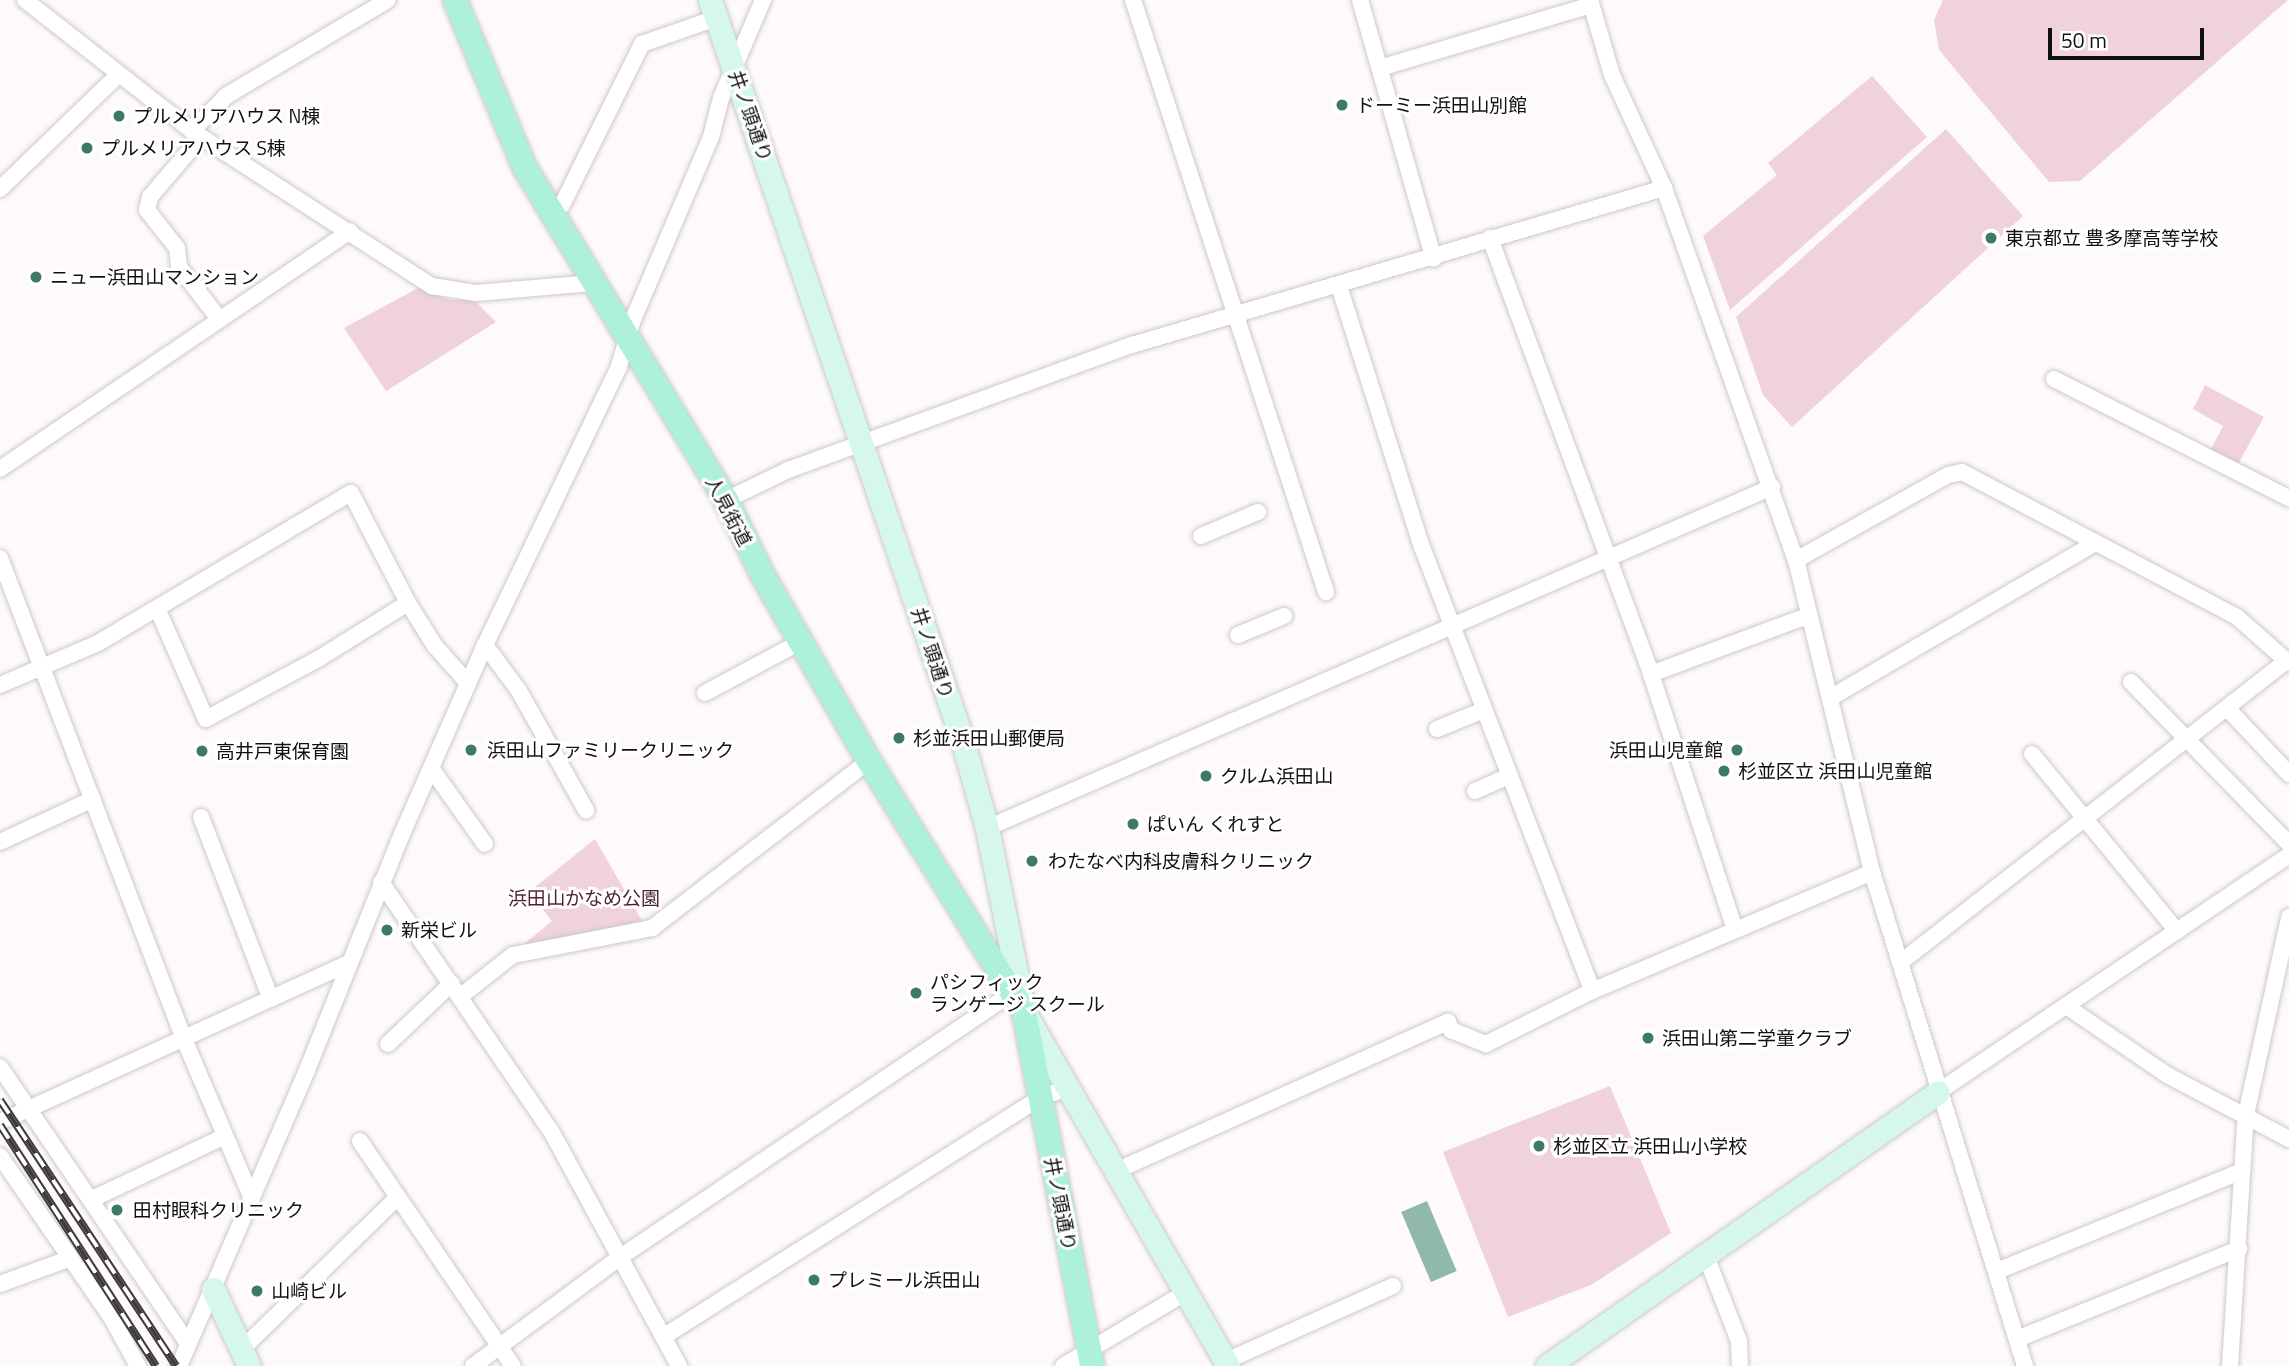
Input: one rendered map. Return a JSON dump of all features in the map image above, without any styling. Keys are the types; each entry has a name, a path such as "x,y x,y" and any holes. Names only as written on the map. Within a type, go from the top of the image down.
{"main road":[{"name":"人見街道","path":"455,0 525,168 726,500 800,642 869,761 1019,1002"},
{"name":"井ノ頭通り","path":"713,9 958,727 987,828 1090,1359"},
{"path":"1019,1002 1188,1291 1227,1363"},
{"path":"1547,1366 1938,1092"},
{"path":"214,1289 246,1358"}],"street":[{"path":"25,0 117,76 197,134 432,286 476,293 593,283"},
{"path":"220,320 179,267 177,248 147,210 150,197 226,96 388,0"},
{"path":"179,1366 307,1070 346,964 485,645 619,366 627,339 711,137 734,65 763,0"},
{"path":"1133,0 1234,317 1326,592"},
{"path":"1360,0 1434,258"},
{"path":"1380,68 1590,3 1612,75 1664,188 1796,560 1807,616 1830,698 1872,872 2025,1366"},
{"path":"562,205 642,44 713,9"},
{"path":"0,189 117,76"},
{"path":"726,500 788,470 863,444 983,396 1234,317 1434,258 1490,238 1664,188"},
{"path":"0,470 350,231"},
{"path":"1490,238 1651,674 1735,930"},
{"path":"1339,286 1451,625 1592,991"},
{"path":"2054,379 2289,498"},
{"path":"1796,560 1948,475 1962,472 2237,617 2288,662 1901,962"},
{"path":"987,828 1451,625 1608,561 1772,487"},
{"path":"0,685 98,643 351,493 408,603 435,646 468,684"},
{"path":"1201,536 1258,512"},
{"path":"1830,698 2095,543"},
{"path":"0,558 44,666 184,1039 223,1137 251,1196"},
{"path":"157,608 206,719 318,659 408,603"},
{"path":"1651,674 1807,616"},
{"path":"1238,635 1284,617"},
{"path":"705,693 800,642"},
{"path":"485,645 519,691 586,810"},
{"path":"2131,681 2289,844"},
{"path":"2227,708 2289,774"},
{"path":"1437,729 1483,710"},
{"path":"2032,754 2177,931"},
{"path":"388,1044 456,990 513,955 652,928 869,761"},
{"path":"431,768 485,844"},
{"path":"1475,791 1509,776"},
{"path":"0,842 93,799"},
{"path":"201,817 271,999"},
{"path":"1938,1092 2289,855"},
{"path":"1118,1170 1448,1022 1451,1030 1486,1044 1592,991 1872,872"},
{"path":"381,882 551,1131 678,1366"},
{"path":"2230,1366 2246,1115 2289,917"},
{"path":"0,1122 346,964"},
{"path":"473,1366 619,1258 1019,1002"},
{"path":"2066,1006 2167,1075 2289,1139"},
{"path":"0,1067 188,1344"},
{"path":"663,1337 1041,1097 1063,1090 1080,1105"},
{"path":"92,1199 223,1137"},
{"path":"360,1141 513,1366"},
{"path":"0,1156 68,1259 111,1317 138,1366"},
{"path":"1997,1271 2242,1171"},
{"path":"246,1358 397,1198"},
{"path":"2018,1339 2239,1249"},
{"path":"1706,1256 1738,1341 1740,1366"},
{"path":"0,1284 68,1259"},
{"path":"1227,1363 1393,1286"},
{"path":"1063,1366 1090,1359 1188,1291"}],"green space":[{"path":"1943,0 2288,0 2080,181 2049,182 1939,50 1934,20"},
{"path":"1872,76 1927,137 1730,310 1703,236 1777,175 1768,163"},
{"path":"1946,129 2023,216 1792,427 1763,395 1736,317"},
{"path":"418,288 450,300 474,300 496,322 386,391 344,328"},
{"path":"2205,385 2264,417 2238,464 2210,451 2223,426 2193,409"},
{"name":"浜田山かなめ公園","path":"595,839 645,926 517,950 552,921 529,892"},
{"path":"1610,1086 1671,1233 1591,1285 1508,1317 1443,1152"}],"shaded area":[{"path":"1427,1201 1457,1271 1431,1282 1401,1212"}],"railway":[{"path":"0,1100 176,1366"},
{"path":"0,1125 156,1366"}],"place":[{"name":"ドーミー浜田山別館","path":"1342,105"},
{"name":"プルメリアハウス N棟","path":"119,116"},
{"name":"プルメリアハウス S棟","path":"87,148"},
{"name":"東京都立 豊多摩高等学校","path":"1991,238"},
{"name":"ニュー浜田山マンション","path":"36,277"},
{"name":"杉並浜田山郵便局","path":"899,738"},
{"name":"浜田山ファミリークリニック","path":"471,750"},
{"name":"浜田山児童館","path":"1737,750"},
{"name":"高井戸東保育園","path":"202,751"},
{"name":"杉並区立 浜田山児童館","path":"1724,771"},
{"name":"クルム浜田山","path":"1206,776"},
{"name":"ぱいん くれすと","path":"1133,824"},
{"name":"わたなべ内科皮膚科クリニック","path":"1032,861"},
{"name":"新栄ビル","path":"387,930"},
{"name":"パシフィック ランゲージ スクール","path":"916,993"},
{"name":"浜田山第二学童クラブ","path":"1648,1038"},
{"name":"杉並区立 浜田山小学校","path":"1539,1146"},
{"name":"田村眼科クリニック","path":"117,1210"},
{"name":"プレミール浜田山","path":"814,1280"},
{"name":"山崎ビル","path":"257,1291"}]}
